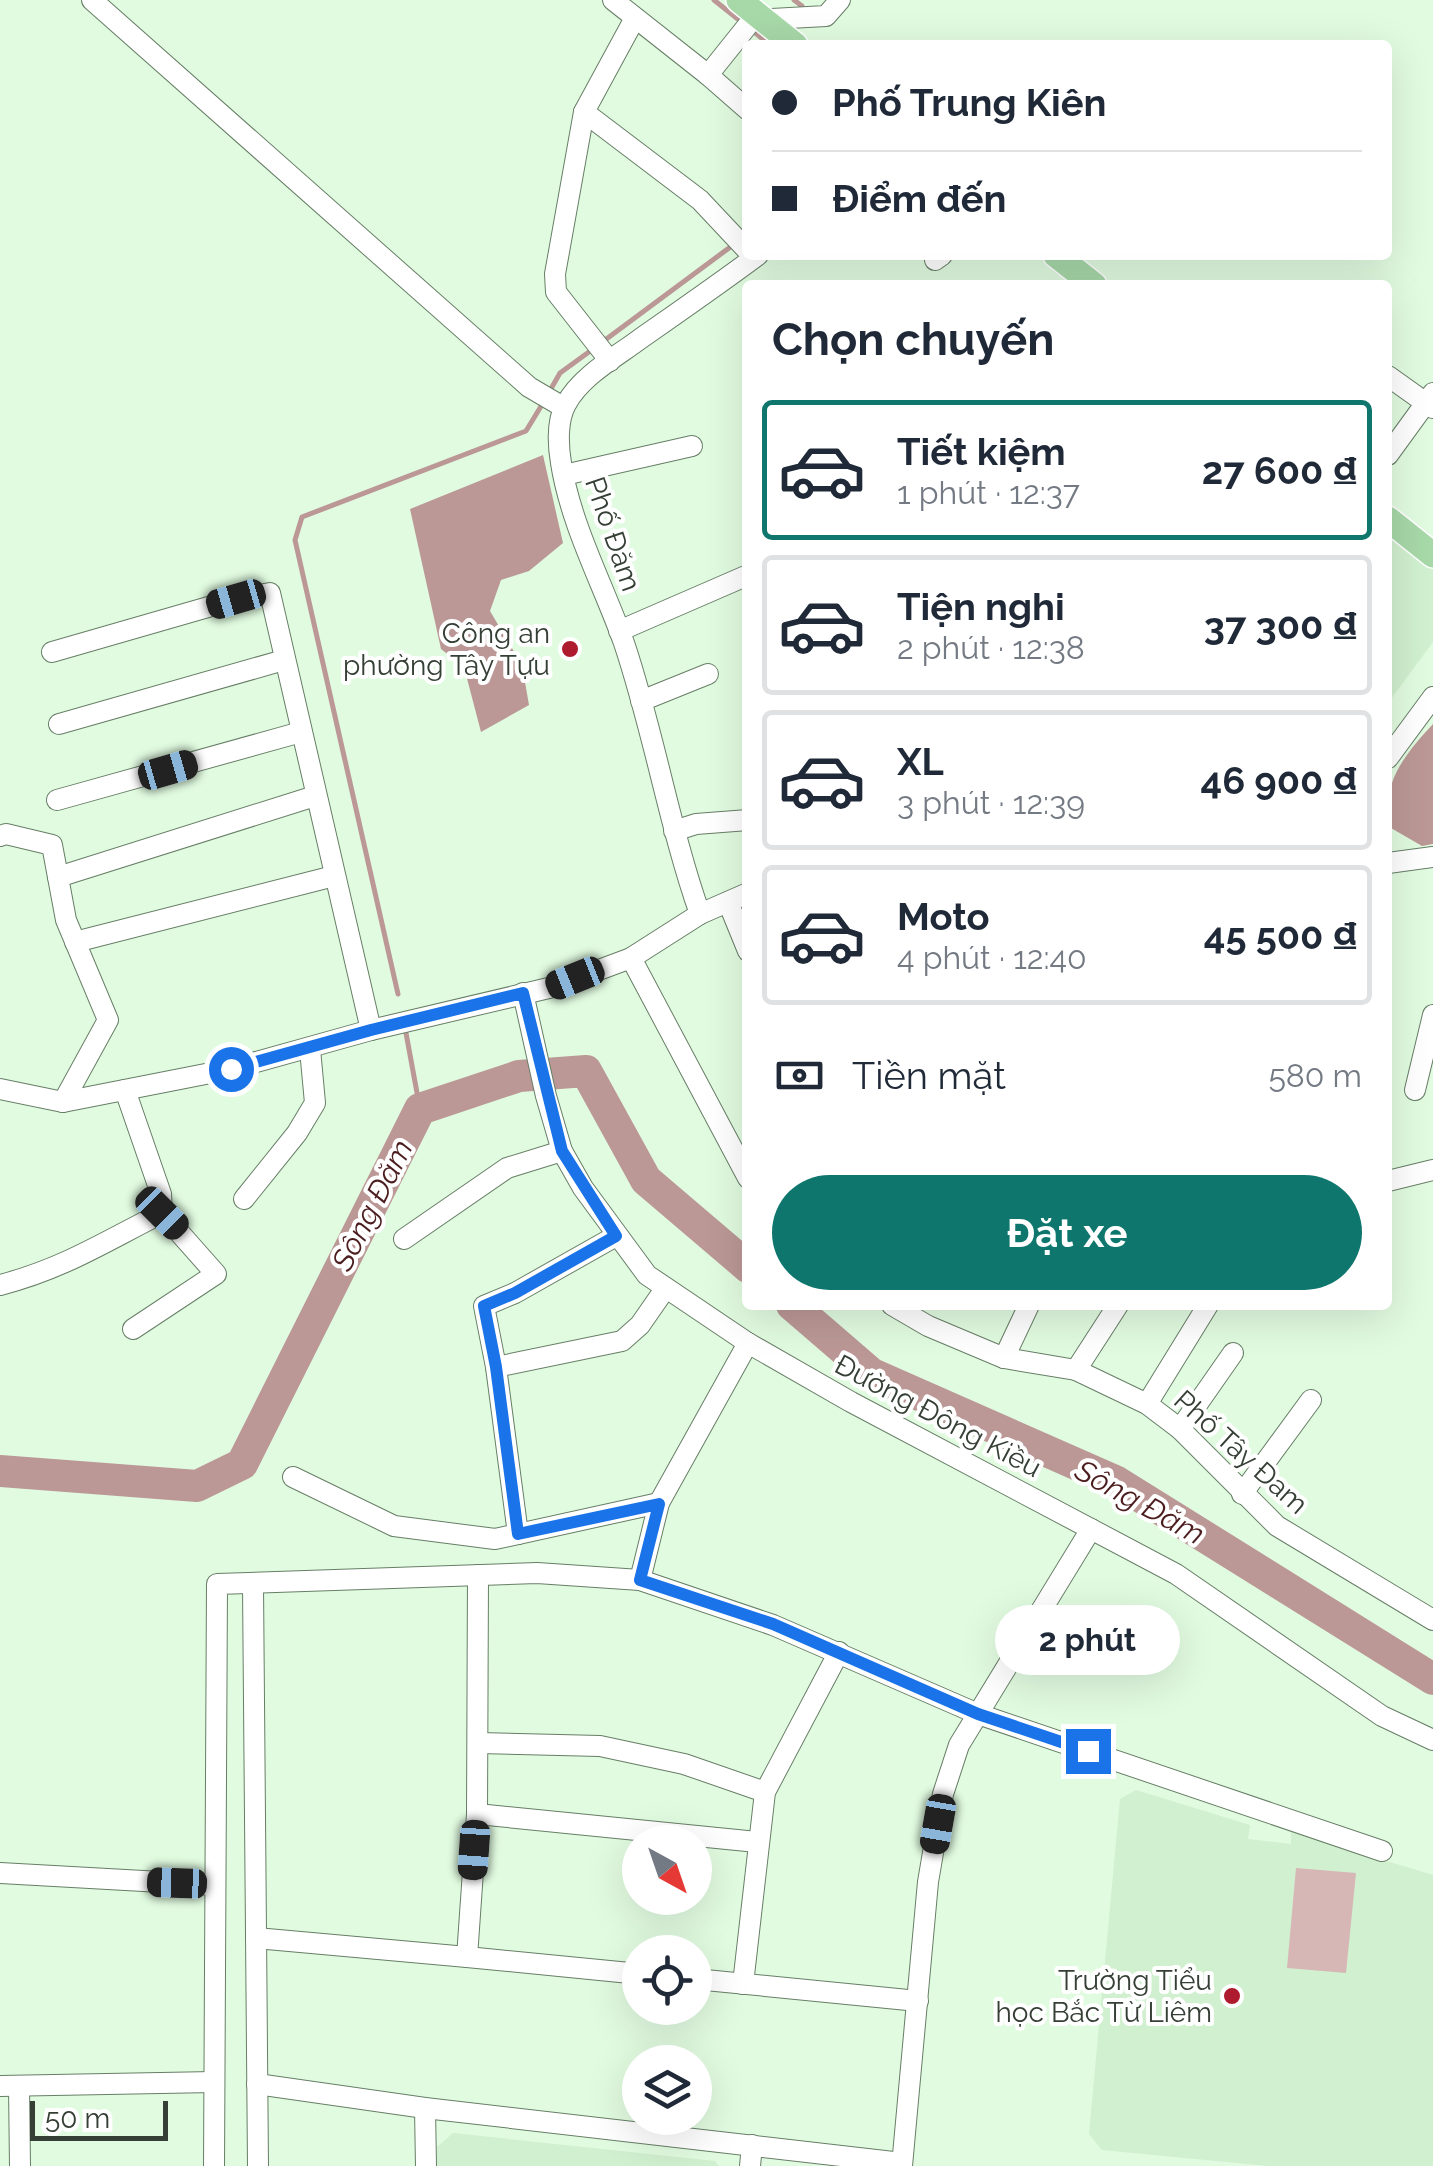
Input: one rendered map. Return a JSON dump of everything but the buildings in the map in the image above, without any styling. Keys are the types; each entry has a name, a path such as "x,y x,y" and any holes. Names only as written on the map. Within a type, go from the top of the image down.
{"main road":[{"path":"751,13 788,40"},
{"path":"1062,260 1088,280"},
{"path":"1392,522 1433,555"}],"street":[{"path":"92,0 530,387 560,406 609,359 746,260"},
{"path":"612,0 742,105"},
{"path":"708,75 751,13 826,16 840,0"},
{"path":"609,359 556,292 555,274 584,112 635,18"},
{"path":"584,112 719,216 742,242"},
{"path":"1392,378 1431,401 1392,450"},
{"name":"Phố Đăm","path":"560,406 558,438 564,476 660,763 674,831 700,914"},
{"path":"564,476 692,446"},
{"path":"618,631 742,578"},
{"path":"52,652 236,599 270,594 334,876 374,1029"},
{"path":"59,724 284,660"},
{"path":"641,702 708,674"},
{"path":"1392,753 1433,697"},
{"path":"56,800 300,732"},
{"path":"58,877 316,796"},
{"path":"674,831 696,824 742,820"},
{"path":"0,836 52,845 66,920 108,1020 63,1102"},
{"path":"1392,862 1433,856"},
{"path":"75,942 334,876"},
{"path":"0,1089 63,1102 231,1069 374,1029 552,987 631,958 700,914 738,898"},
{"path":"631,958 742,1167"},
{"name":"Đường Đông Kiều","path":"523,993 562,1151 616,1236 647,1275 748,1343 868,1411 1176,1574 1382,1716 1433,1740"},
{"path":"1416,1090 1433,1015"},
{"path":"244,1199 315,1104 310,1049"},
{"path":"125,1090 161,1194 162,1213 216,1274 132,1330"},
{"path":"404,1239 507,1168 562,1151"},
{"path":"1392,1181 1433,1170"},
{"path":"0,1284 48,1271 95,1251 162,1213"},
{"path":"518,1534 484,1306 515,1293 616,1236"},
{"path":"496,1367 622,1341 640,1325 665,1288"},
{"name":"Phố Tây Đam","path":"901,1310 1004,1358 1076,1370 1147,1404 1180,1429 1277,1526 1433,1620"},
{"path":"1004,1358 1027,1310"},
{"path":"1076,1370 1115,1310"},
{"path":"1147,1404 1205,1310"},
{"path":"640,1580 659,1504 748,1343"},
{"path":"1180,1429 1234,1353"},
{"path":"1242,1494 1311,1400"},
{"path":"293,1477 394,1526 495,1539 659,1504"},
{"path":"257,2084 751,2156 902,2164 928,1882 943,1794 959,1745 1091,1529"},
{"path":"214,2166 217,1584 537,1574 640,1580 773,1624 978,1714 1382,1851"},
{"path":"467,1957 477,1814 478,1575"},
{"path":"253,1585 258,2166"},
{"path":"743,1984 765,1792 839,1652"},
{"path":"478,1743 600,1746 684,1764 765,1792"},
{"path":"477,1814 757,1842"},
{"path":"0,1873 215,1884"},
{"path":"256,1938 622,1972"},
{"path":"712,1981 918,2002"},
{"path":"20,2166 10,2086 214,2082"},
{"path":"426,2108 426,2166"}],"shaded area":[{"path":"543,455 563,543 529,571 501,580 490,611 522,665 529,705 481,732 464,667 441,649 410,509"},
{"path":"1392,537 1433,567 1433,642 1392,698"},
{"path":"1433,724 1433,844 1422,846 1392,829 1392,782 1413,747"},
{"name":"Trường Tiểu học Bắc Từ Liêm","path":"1136,1790 1250,1825 1248,1839 1291,1844 1291,1832 1433,1875 1433,2166 1268,2166 1102,2150 1089,2134 1120,1799"},
{"path":"1296,1868 1356,1873 1346,1973 1287,1968"},
{"path":"453,2133 715,2161 719,2166 437,2166 437,2147"}],"waterway":[{"path":"714,0 744,24"},
{"path":"794,0 802,6"},
{"path":"753,31 764,40"},
{"path":"601,343 733,245"},
{"path":"548,394 560,373 593,349"},
{"path":"398,994 295,540 302,517 526,431 543,403"},
{"path":"406,1033 420,1109"},
{"name":"Sông Đăm","path":"0,1471 197,1486 242,1464 420,1109 519,1076 586,1071 646,1180 742,1262"},
{"name":"Sông Đăm","path":"798,1310 872,1374 1117,1482 1433,1679"}],"place":[{"name":"Công an phường Tây Tựu","path":"570,649"},
{"name":"Trường Tiểu học Bắc Từ Liêm","path":"1232,1996"}],"route":[{"path":"231,1069 523,993 562,1151 616,1236 515,1293 484,1306 518,1534 659,1504 640,1580 773,1624 978,1714 1088,1751"}]}
